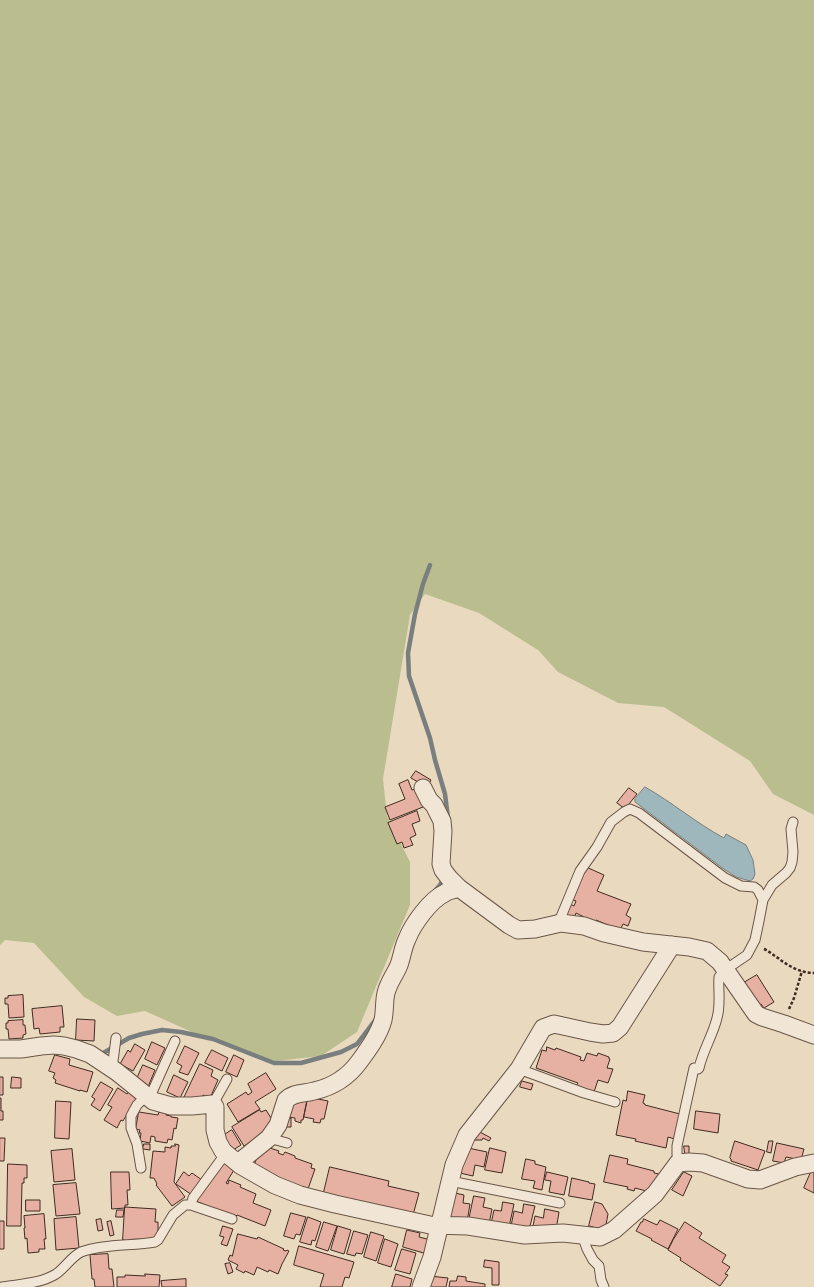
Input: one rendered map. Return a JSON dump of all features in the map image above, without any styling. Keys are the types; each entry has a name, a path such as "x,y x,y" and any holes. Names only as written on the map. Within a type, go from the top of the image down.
{"street":[{"path":"423,788 442,821 442,870 459,888 509,925 518,930 535,929 561,923 584,926 604,933 643,942 689,947 707,951 720,962 756,1014 814,1035"},
{"path":"232,1158 269,1138 278,1125 286,1100 289,1097 295,1094 314,1091 330,1086 339,1081 358,1064 383,1020 385,995 414,925 427,907 444,893 459,888"},
{"path":"422,1287 432,1257 454,1165 467,1135 519,1069 543,1028 554,1024 603,1034 613,1033 620,1027 672,945"},
{"path":"0,1049 64,1046 90,1054 153,1101 171,1106 213,1104 215,1107 218,1142 232,1158 276,1185 300,1195 334,1204 430,1225 468,1226 525,1235 551,1233 600,1237 614,1230 655,1194 678,1163 689,1162 703,1164 748,1179 760,1180 795,1167 814,1162"}],"lane":[{"path":"558,924 580,871 597,847 611,822 630,809 639,813 725,878 741,886 754,887 758,890 763,900"},
{"path":"678,1163 677,1146 694,1068 699,1068 702,1056 718,1015 720,998 719,977 725,970 747,955 753,944 763,900 772,885 790,868 793,852 793,822"},
{"path":"112,1069 116,1038"},
{"path":"142,1168 137,1144 131,1128 131,1116 137,1105 148,1097 175,1041"},
{"path":"519,1069 584,1093 615,1102"},
{"path":"213,1104 227,1079"},
{"path":"269,1138 287,1143"},
{"path":"191,1205 193,1198 232,1158"},
{"path":"450,1180 560,1203"},
{"path":"2,1287 45,1279 57,1273 82,1252 109,1247 155,1242 162,1235 173,1215 185,1205 191,1205 232,1219"},
{"path":"582,1235 593,1260 599,1266 601,1280 604,1287"}],"path":[{"path":"753,944 768,950 783,962 802,971 814,973"},
{"path":"780,1022 792,1003 802,971"}],"green space":[{"path":"0,0 814,0 814,815 773,794 750,761 664,707 618,703 558,672 538,650 479,613 425,594 410,615 383,779 387,816 410,862 410,905 357,1032 321,1056 267,1062 203,1037 145,1011 117,1016 84,997 34,943 5,940 0,945"}],"water":[{"path":"645,787 724,838 726,834 746,845 753,860 755,874 753,879 750,881 736,877 635,802 635,799"}],"building":[{"path":"416,771 431,780 427,787 411,778"},
{"path":"408,780 412,790 416,789 423,807 390,820 385,807 405,799 399,784"},
{"path":"629,788 637,794 625,809 617,803"},
{"path":"417,811 420,821 412,824 416,835 410,838 413,845 404,848 402,842 397,844 388,823"},
{"path":"586,867 604,875 597,891 631,904 626,915 631,918 628,926 623,924 620,930 596,920 594,925 582,921 584,917 576,913 574,918 565,914 570,904 574,906 576,901 571,899"},
{"path":"757,975 774,1002 764,1008 761,1004 756,1007 742,984"},
{"path":"23,995 24,1017 9,1018 8,1004 5,1004 5,998 8,998 8,996"},
{"path":"62,1006 64,1027 60,1027 60,1032 40,1034 39,1028 34,1029 32,1009"},
{"path":"77,1019 95,1020 94,1041 76,1040"},
{"path":"23,1020 26,1034 23,1035 23,1038 9,1039 6,1023 8,1023 8,1021"},
{"path":"152,1042 165,1048 157,1065 145,1059"},
{"path":"135,1044 145,1050 133,1071 120,1064 128,1050 130,1052"},
{"path":"185,1046 199,1053 188,1075 179,1072 182,1066 177,1063"},
{"path":"547,1047 555,1050 556,1048 581,1057 580,1060 584,1061 587,1053 597,1056 598,1053 609,1057 610,1059 607,1068 613,1069 608,1083 598,1080 594,1092 576,1086 578,1083 536,1068 542,1050 546,1051"},
{"path":"212,1050 228,1058 222,1071 205,1063"},
{"path":"55,1055 70,1059 69,1065 93,1072 87,1092 55,1083 56,1080 53,1078 55,1073 49,1071"},
{"path":"234,1055 244,1060 237,1077 226,1072"},
{"path":"200,1064 213,1070 211,1076 218,1080 210,1098 203,1095 201,1101 184,1098"},
{"path":"143,1065 155,1070 148,1087 136,1081"},
{"path":"266,1073 276,1089 255,1102 260,1109 238,1122 227,1104 246,1092 248,1095 252,1092 248,1084"},
{"path":"174,1075 188,1082 180,1098 167,1092"},
{"path":"0,1077 3,1077 3,1095 0,1095"},
{"path":"12,1077 21,1078 21,1088 11,1088"},
{"path":"522,1081 533,1084 531,1090 520,1087"},
{"path":"101,1082 113,1089 100,1111 91,1105 95,1099 92,1097"},
{"path":"118,1088 127,1094 128,1092 137,1097 123,1121 121,1120 117,1128 104,1120 112,1107 108,1105"},
{"path":"628,1091 645,1095 643,1103 645,1105 680,1114 675,1139 668,1137 666,1148 616,1135 623,1100 626,1101"},
{"path":"308,1097 328,1101 324,1119 321,1119 320,1123 313,1122 314,1119 304,1117"},
{"path":"0,1098 1,1111 3,1111 3,1120 0,1120"},
{"path":"292,1098 307,1101 301,1123 295,1121 295,1118 288,1117"},
{"path":"56,1101 71,1102 69,1139 55,1138"},
{"path":"260,1110 261,1112 266,1110 276,1126 244,1146 232,1127"},
{"path":"696,1111 720,1114 718,1133 694,1129"},
{"path":"139,1112 158,1115 159,1112 166,1113 166,1115 178,1118 176,1129 174,1128 172,1140 168,1139 167,1143 155,1141 155,1137 151,1136 150,1143 140,1141 140,1130 136,1129"},
{"path":"285,1118 291,1118 291,1127 285,1127"},
{"path":"232,1130 241,1145 230,1152 221,1137"},
{"path":"478,1131 491,1138 489,1141 483,1138 482,1140 473,1140"},
{"path":"0,1138 5,1138 4,1161 0,1161"},
{"path":"735,1141 765,1151 758,1170 731,1161 730,1158"},
{"path":"769,1141 773,1141 771,1153 767,1152"},
{"path":"777,1143 804,1149 801,1160 786,1157 784,1163 773,1161"},
{"path":"144,1144 150,1144 150,1150 143,1149"},
{"path":"175,1144 179,1145 174,1182 185,1197 172,1206 156,1185 157,1184 154,1178 150,1178 153,1151 165,1152 165,1147 171,1148 171,1146 175,1146"},
{"path":"264,1146 279,1151 278,1153 283,1155 285,1152 295,1156 295,1158 312,1164 311,1168 315,1169 308,1189 264,1174 254,1166 259,1150"},
{"path":"684,1146 689,1146 689,1159 686,1159"},
{"path":"468,1148 487,1152 484,1167 475,1165 473,1176 460,1173"},
{"path":"490,1148 506,1152 502,1173 485,1170"},
{"path":"72,1149 75,1180 54,1182 51,1151"},
{"path":"610,1155 628,1159 627,1164 654,1171 654,1173 659,1174 656,1185 650,1192 635,1188 634,1191 627,1189 628,1187 604,1182"},
{"path":"526,1159 535,1161 535,1164 546,1167 542,1190 533,1188 535,1181 522,1179"},
{"path":"225,1160 234,1170 226,1183 228,1184 229,1180 256,1194 253,1203 271,1210 265,1226 237,1215 235,1217 196,1201"},
{"path":"8,1164 27,1165 27,1178 24,1178 24,1183 22,1183 21,1226 7,1226"},
{"path":"330,1167 389,1181 388,1186 419,1193 413,1215 323,1196"},
{"path":"812,1170 814,1171 814,1193 804,1188"},
{"path":"111,1172 129,1172 130,1190 127,1190 128,1205 125,1205 125,1208 112,1209"},
{"path":"184,1172 189,1176 192,1173 202,1180 192,1195 176,1184"},
{"path":"547,1172 568,1177 564,1195 549,1192 551,1181 545,1180"},
{"path":"684,1172 692,1176 683,1196 672,1190"},
{"path":"572,1178 595,1184 592,1200 569,1196"},
{"path":"76,1183 80,1214 56,1216 53,1185"},
{"path":"455,1193 464,1195 463,1203 470,1204 467,1222 452,1219 450,1217"},
{"path":"474,1196 485,1198 483,1207 492,1209 489,1224 469,1220"},
{"path":"26,1200 40,1200 40,1211 26,1211"},
{"path":"503,1202 514,1204 509,1227 491,1224 494,1210 501,1211"},
{"path":"595,1202 602,1204 608,1214 605,1230 589,1226"},
{"path":"524,1204 535,1206 529,1230 511,1226 514,1211 522,1213"},
{"path":"125,1207 156,1209 155,1222 158,1222 158,1236 153,1239 124,1243"},
{"path":"545,1209 559,1212 556,1230 533,1226 535,1216 543,1218"},
{"path":"117,1210 124,1210 123,1217 116,1217"},
{"path":"291,1213 306,1217 300,1235 296,1234 294,1239 284,1236"},
{"path":"44,1214 46,1239 44,1239 45,1249 39,1249 39,1252 28,1253 27,1238 25,1239 24,1216"},
{"path":"76,1217 79,1248 56,1250 54,1219"},
{"path":"308,1217 321,1222 315,1241 312,1240 311,1245 300,1242"},
{"path":"101,1219 103,1230 98,1231 96,1220"},
{"path":"644,1219 657,1225 660,1220 678,1229 668,1249 636,1231"},
{"path":"0,1221 4,1221 4,1249 0,1249"},
{"path":"111,1221 114,1235 110,1236 107,1222"},
{"path":"324,1222 337,1226 328,1251 316,1247"},
{"path":"685,1222 702,1233 699,1238 726,1255 722,1262 730,1267 725,1274 728,1275 720,1286 680,1260 681,1258 668,1250"},
{"path":"223,1226 233,1229 227,1246 221,1244 224,1237 220,1236"},
{"path":"338,1226 351,1230 344,1254 331,1250"},
{"path":"407,1230 420,1233 419,1237 431,1240 427,1254 403,1247"},
{"path":"354,1231 368,1235 362,1254 356,1253 355,1256 347,1254"},
{"path":"371,1232 384,1236 376,1261 364,1257"},
{"path":"238,1234 257,1239 258,1237 284,1249 283,1250 289,1251 278,1274 269,1270 268,1272 257,1267 254,1275 245,1271 244,1273 236,1269 238,1265 228,1260 230,1255 232,1256"},
{"path":"385,1239 398,1244 391,1267 378,1263"},
{"path":"299,1246 354,1262 349,1278 345,1277 342,1287 320,1287 324,1274 294,1265"},
{"path":"402,1249 416,1253 410,1274 395,1270"},
{"path":"108,1254 109,1269 112,1269 114,1287 95,1287 94,1279 92,1279 90,1255"},
{"path":"485,1260 499,1262 499,1285 492,1285 492,1268 484,1267"},
{"path":"230,1263 233,1272 228,1274 225,1264"},
{"path":"145,1274 160,1275 159,1287 117,1287 117,1277 125,1277 125,1275 145,1276"},
{"path":"396,1274 412,1279 410,1287 392,1287"},
{"path":"430,1276 448,1278 446,1287 427,1287"},
{"path":"458,1276 466,1277 466,1281 485,1284 485,1287 449,1287 450,1281 456,1281"},
{"path":"186,1279 186,1287 162,1287 161,1281"}],"waterway":[{"path":"430,565 415,614 408,653 409,676 430,738 445,794 448,818"},
{"path":"434,892 444,878"},
{"path":"100,1055 129,1038 162,1030 181,1032 213,1039 274,1063 301,1063 341,1052 357,1044 376,1019"}]}
